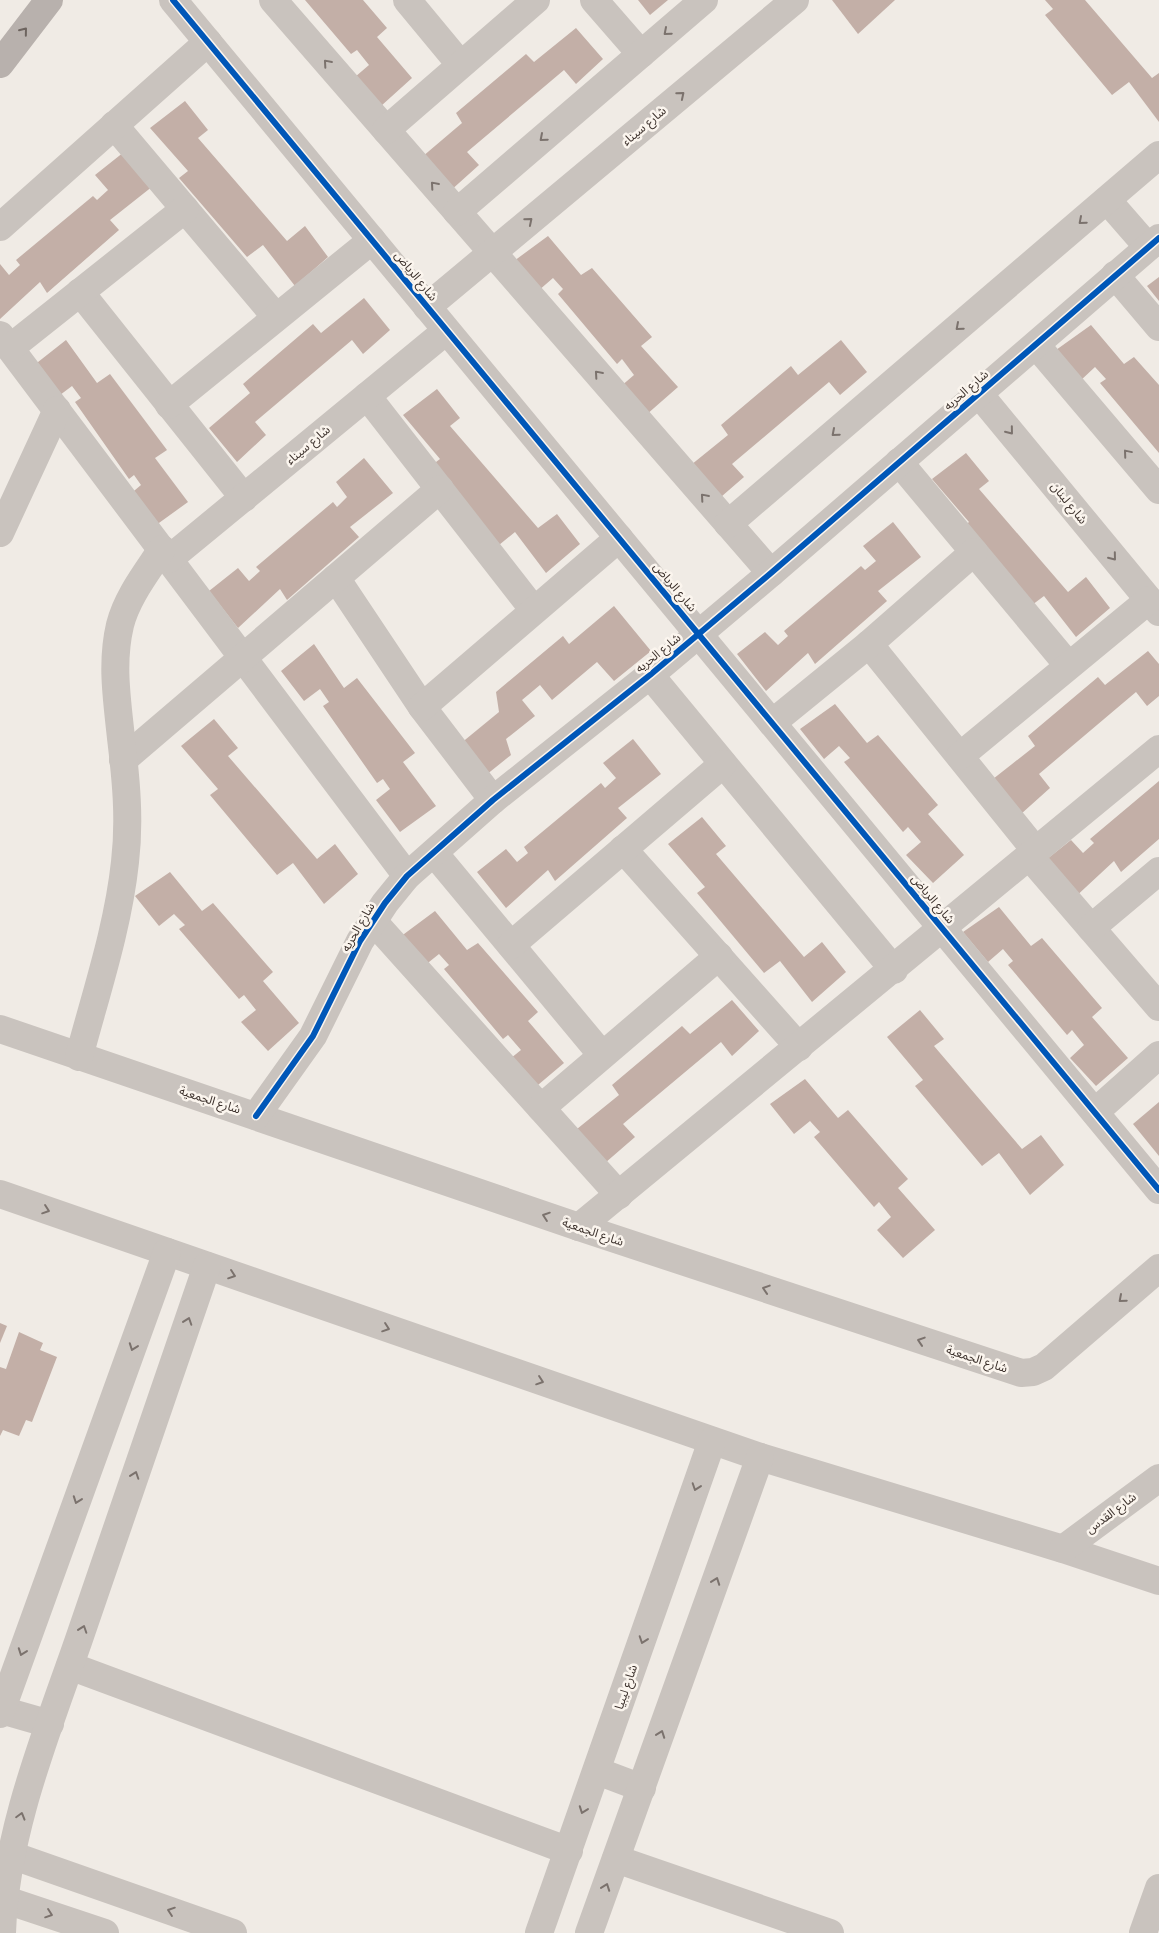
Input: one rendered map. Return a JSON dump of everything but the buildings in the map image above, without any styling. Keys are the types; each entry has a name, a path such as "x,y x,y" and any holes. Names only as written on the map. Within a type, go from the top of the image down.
{"main road":[{"path":"0,64 49,0"}],"street":[{"name":"شارع الرياض","path":"173,0 1159,1190"},
{"path":"273,0 771,573"},
{"path":"406,0 460,64"},
{"path":"386,130 536,0"},
{"path":"594,0 641,54"},
{"path":"457,212 704,0"},
{"name":"شارع سيناء","path":"427,307 795,0"},
{"path":"0,227 208,42"},
{"path":"114,125 276,317"},
{"path":"728,524 1159,155"},
{"path":"1107,200 1154,242"},
{"path":"185,209 80,292 5,342 407,876"},
{"path":"169,404 372,240"},
{"name":"شارع الحريه","path":"256,1116 313,1036 360,941 407,876 493,800 650,675 771,573 1154,242"},
{"path":"1115,275 1159,327"},
{"path":"80,292 244,498"},
{"name":"شارع سيناء","path":"79,1057 114,926 125,862 127,797 115,684 115,653 120,623 133,594 165,554 244,498 446,331"},
{"path":"1036,345 1159,490"},
{"name":"شارع لبنان","path":"979,394 1154,606"},
{"path":"367,396 533,609"},
{"path":"0,533 57,410"},
{"path":"899,462 1068,665"},
{"path":"123,760 440,489"},
{"path":"422,707 533,609 619,538"},
{"path":"772,723 870,644 974,552"},
{"path":"336,578 422,707 493,800"},
{"path":"960,756 1068,665 1154,606"},
{"path":"870,644 960,756 1032,854 1091,928 1159,1007"},
{"path":"650,675 894,970"},
{"path":"579,1227 894,970 1159,749"},
{"path":"511,945 723,764"},
{"path":"623,849 800,1047"},
{"path":"434,853 602,1054"},
{"path":"1091,928 1159,871"},
{"path":"373,921 619,1195"},
{"path":"541,1108 719,956"},
{"name":"شارع الجمعية","path":"0,1029 579,1227 1021,1373 1033,1372 1044,1366 1159,1268"},
{"path":"1095,1112 1159,1055"},
{"path":"0,1194 760,1458 1063,1549 1159,1582"},
{"path":"50,1724 1,1712 167,1252"},
{"path":"2,1933 3,1898 11,1855 50,1724 207,1266"},
{"name":"شارع ليبيا","path":"539,1933 712,1441"},
{"path":"589,1933 760,1458"},
{"name":"شارع القدس","path":"1063,1549 1159,1478"},
{"path":"70,1666 568,1851"},
{"path":"597,1771 642,1788"},
{"path":"11,1855 217,1930"},
{"path":"616,1859 830,1933"},
{"path":"1143,1933 1159,1888"},
{"path":"3,1898 104,1933"}],"cycle path":[{"path":"173,0 1159,1190"},
{"path":"256,1116 313,1036 360,941 385,903 407,876 493,800 650,675 771,573 1159,238"}]}
